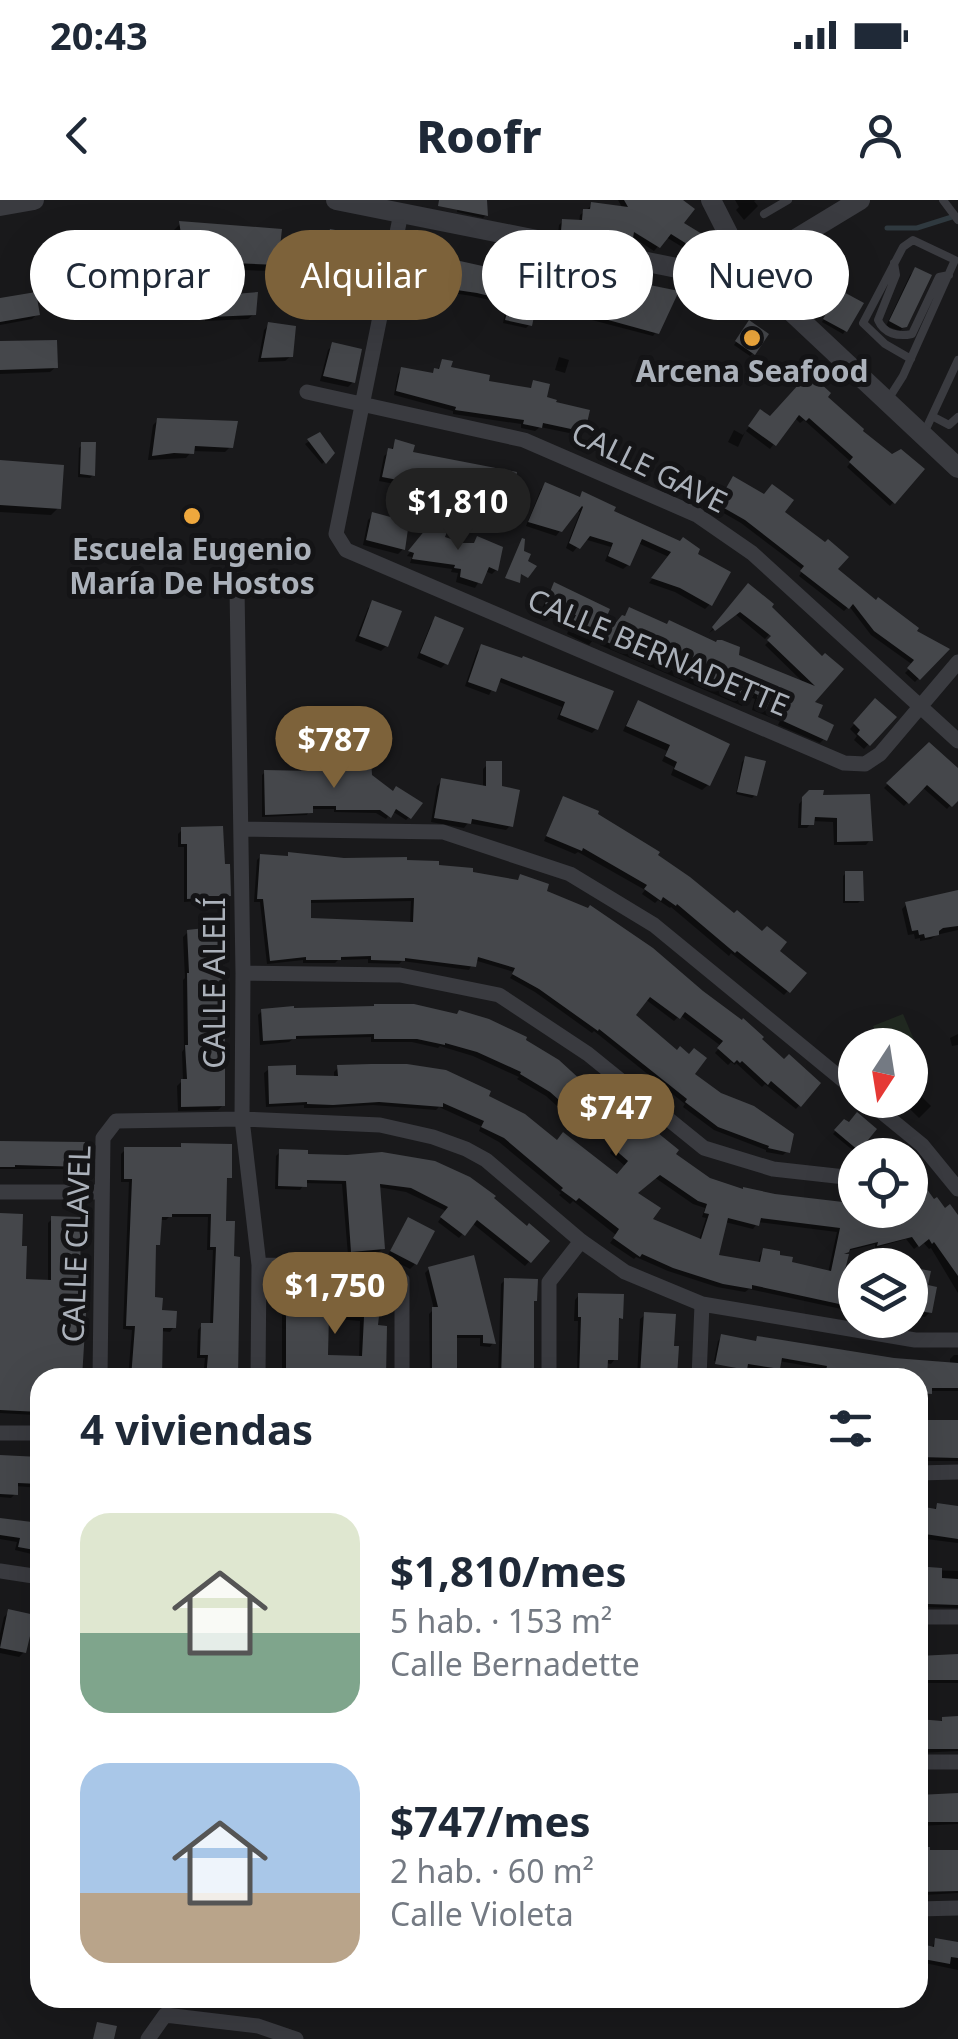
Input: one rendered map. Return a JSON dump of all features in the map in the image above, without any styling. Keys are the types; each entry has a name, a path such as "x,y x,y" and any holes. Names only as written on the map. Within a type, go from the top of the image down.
{"street":[{"path":"0,206 34,200"},
{"path":"339,200 673,267"},
{"path":"711,200 726,230"},
{"path":"808,230 853,202"},
{"name":"CALLE BERNADETTE","path":"401,214 336,534 346,550 844,764 865,764 880,754 958,662"},
{"path":"800,320 887,402 928,426 958,468"},
{"name":"CALLE GAVE","path":"307,392 524,440 697,515 752,553 958,741"},
{"name":"CALLE ALELÍ","path":"237,588 242,1119 259,1265 258,1368"},
{"path":"241,829 443,832 570,874 654,924 838,1076"},
{"path":"243,973 400,975 499,995 588,1054 704,1148 772,1169 838,1176"},
{"path":"889,1118 913,1138"},
{"path":"242,1119 380,1125 466,1149 486,1160 581,1241 625,1272 702,1304 915,1340 958,1340"},
{"name":"CALLE CLAVEL","path":"100,1368 104,1138 116,1121 242,1119"},
{"path":"928,1152 958,1189"},
{"path":"0,1192 101,1192"},
{"path":"549,1368 549,1282 581,1241"},
{"path":"259,1265 384,1266 402,1280 402,1368"},
{"path":"699,1368 702,1304"},
{"path":"0,1433 30,1433"},
{"path":"928,1473 958,1472"},
{"path":"0,1571 30,1576"},
{"path":"928,1618 958,1616"},
{"path":"928,1762 958,1762"},
{"path":"928,1909 958,1908"},
{"path":"148,2039 165,2016 258,2026 296,2039"}],"lane":[{"path":"764,214 788,200"},
{"path":"943,200 958,220"},
{"path":"887,402 904,376 957,257 912,240 902,247 863,323 885,344 911,359"},
{"path":"894,263 896,275 878,320 892,334 912,334 939,277 949,275"},
{"path":"958,360 928,426 950,425 958,417"}],"shaded area":[{"path":"903,1014 909,1028 874,1028"}],"building":[{"path":"439,200 487,200 488,216 438,206"},
{"path":"624,200 683,200 695,209 684,223 696,230 673,230 673,235 660,248 653,244 653,230 561,230 562,219 582,220 583,209 590,209 591,202 628,207"},
{"path":"179,221 282,229 265,230 265,264 245,264 245,230 180,230"},
{"path":"462,261 482,266 482,294 462,291"},
{"path":"915,267 932,275 907,327 902,328 889,321"},
{"path":"653,286 673,290 673,304 659,334 608,320 653,320"},
{"path":"258,292 256,315 245,315 245,293"},
{"path":"30,293 30,317 0,322 0,298"},
{"path":"849,295 864,303 847,332 825,320 849,320"},
{"path":"505,320 533,320 532,326"},
{"name":"Arcena Seafood","path":"749,320 769,334 755,355 735,341"},
{"path":"268,322 296,326 293,357 261,358"},
{"path":"57,340 58,368 0,370 0,341"},
{"path":"332,342 362,349 355,383 323,376"},
{"path":"442,359 453,361 451,367 490,375 489,381 531,388 533,380 550,384 547,397 590,410 585,432 543,423 542,428 523,424 524,420 455,410 456,407 396,391 401,367 433,373"},
{"path":"809,373 863,431 892,454 901,449 925,469 895,504 849,462 853,457 809,418 806,421 799,415 776,446 748,426 760,409 770,416"},
{"path":"157,418 238,421 233,448 195,446 194,454 152,456"},
{"path":"320,432 335,453 326,464 307,439"},
{"path":"395,439 415,445 413,452 517,472 512,500 470,492 469,504 433,493 435,487 382,477 388,448 393,449"},
{"path":"81,442 96,442 95,476 80,474"},
{"path":"0,460 64,465 61,509 0,505"},
{"path":"733,476 764,494 772,484 794,500 785,512 849,557 838,569 919,628 917,631 950,649 920,680 907,668 914,660 874,631 853,604 849,609 800,571 804,566 745,520 717,504"},
{"path":"545,482 580,497 582,491 616,507 614,511 680,541 683,537 700,549 698,554 731,572 712,606 680,588 651,578 671,552 642,539 630,566 608,556 613,543 590,536 580,549 569,543 582,506 562,532 528,522"},
{"path":"372,512 409,522 405,550 366,540"},
{"path":"430,524 448,529 445,537 463,543 474,543 477,536 503,547 498,571 489,567 482,584 460,577 461,569 454,568 455,565 412,559 414,553 408,551"},
{"path":"522,538 524,551 531,554 528,561 537,566 528,578 521,574 520,583 505,578"},
{"path":"554,582 610,609 596,642 569,629 576,615 550,614 554,609 545,604"},
{"path":"748,583 774,604 772,607 822,656 825,653 844,669 815,702 823,705 818,717 834,725 827,741 755,706 758,695 754,693 749,703 602,640 629,607 716,642 722,640 740,647 739,655 815,686 767,640 771,636 740,612 715,631 712,627"},
{"path":"372,600 402,611 388,647 359,636"},
{"path":"435,616 464,628 448,665 420,653"},
{"path":"481,644 614,691 598,730 560,715 565,702 501,678 496,692 468,682"},
{"path":"875,698 897,717 870,746 857,734 860,730 853,723"},
{"path":"638,700 730,744 710,786 674,769 677,762 665,756 670,745 626,726"},
{"path":"929,742 958,768 958,801 952,807 927,785 909,804 886,783"},
{"path":"745,756 766,761 757,796 737,792"},
{"path":"354,758 371,758 372,775 393,791 396,786 423,803 411,819 396,809 391,818 380,810 336,810 336,806 313,806 313,813 265,815 264,770 336,769 336,765 355,765"},
{"path":"486,761 502,761 502,786 520,790 513,827 472,819 471,824 434,818 441,778 486,786"},
{"path":"809,790 824,790 823,795 870,794 873,841 837,842 837,818 815,817 814,825 801,825 802,797"},
{"path":"563,796 599,811 598,814 660,852 658,855 762,931 767,926 787,942 780,951 807,973 790,993 677,904 663,897 661,901 644,889 647,885 583,848 582,851 546,836"},
{"path":"223,826 231,896 187,899 187,844 181,844 181,827"},
{"path":"288,852 344,858 407,857 518,880 520,874 549,884 547,891 588,908 590,905 653,948 703,991 743,1018 784,1059 789,1054 821,1083 801,1107 742,1061 734,1063 717,1048 723,1041 685,1012 680,1019 650,997 636,1015 677,1050 680,1046 689,1054 694,1048 707,1058 695,1074 721,1093 754,1106 794,1134 790,1153 718,1127 599,1029 512,974 515,968 478,957 476,967 405,958 371,960 371,956 270,961 263,899 257,899 260,854 288,856","holes":["414,898 413,922 311,918 311,900"]},
{"path":"845,871 863,871 864,901 845,901"},
{"path":"958,890 958,926 943,928 939,935 925,938 918,930 912,931 905,902"},
{"path":"223,926 225,941 220,941 226,1038 225,1106 181,1107 181,1079 187,1079 187,930"},
{"path":"414,1004 489,1019 527,1037 624,1112 626,1109 637,1118 639,1115 679,1150 676,1154 710,1178 743,1189 838,1201 838,1228 761,1218 759,1226 728,1218 719,1255 760,1262 763,1248 793,1257 792,1262 831,1271 840,1228 928,1228 928,1191 945,1208 950,1204 958,1215 958,1276 934,1242 929,1239 919,1247 912,1237 877,1246 878,1242 838,1248 838,1304 752,1285 752,1289 723,1284 642,1254 640,1257 613,1238 619,1229 579,1198 576,1201 561,1190 504,1138 481,1127 484,1121 443,1103 443,1107 379,1102 269,1104 268,1066 296,1065 296,1075 338,1076 337,1065 407,1064 446,1070 491,1091 489,1096 525,1114 557,1140 563,1132 617,1174 628,1161 612,1147 617,1141 598,1126 594,1131 521,1072 477,1052 417,1039 374,1039 374,1034 263,1041 261,1009","holes":["660,1175 707,1204 704,1213 709,1214 701,1239 653,1219 661,1208 638,1193"]},
{"path":"852,1118 864,1118 877,1129 870,1138 844,1138 834,1130 844,1119 849,1122"},
{"path":"0,1141 85,1142 84,1167 0,1167"},
{"path":"181,1143 232,1144 226,1221 235,1221 234,1256 240,1257 238,1368 207,1368 208,1355 200,1355 201,1323 213,1323 216,1247 210,1247 211,1214 172,1214 162,1217 160,1245 156,1245 155,1297 163,1298 162,1310 177,1311 176,1328 163,1328 162,1368 132,1368 135,1326 126,1326 132,1179 124,1179 124,1147 181,1147"},
{"path":"279,1149 308,1150 308,1154 382,1152 435,1161 470,1177 550,1241 531,1263 477,1220 465,1236 440,1217 448,1207 411,1188 380,1184 385,1249 351,1252 346,1181 307,1180 307,1187 278,1186"},
{"path":"0,1213 23,1214 26,1279 51,1280 51,1216 81,1217 80,1282 82,1313 86,1313 83,1368 30,1368 30,1412 0,1410"},
{"path":"408,1217 435,1231 417,1265 390,1251"},
{"path":"474,1255 496,1344 483,1343 483,1335 457,1335 457,1368 432,1368 432,1307 438,1307 428,1267"},
{"path":"504,1278 538,1279 534,1301 534,1368 501,1368"},
{"path":"928,1285 937,1287 932,1313 928,1312"},
{"path":"295,1292 381,1298 378,1325 387,1326 386,1368 286,1368 286,1303 295,1303","holes":["329,1315 364,1317 362,1356 328,1355"]},
{"path":"578,1293 624,1294 618,1360 608,1360 608,1368 579,1368"},
{"path":"644,1312 676,1314 678,1368 640,1368"},
{"path":"721,1334 756,1341 757,1336 894,1358 958,1363 958,1388 932,1388 932,1394 928,1394 928,1368 826,1368 782,1358 780,1368 715,1364"},
{"path":"928,1420 958,1420 958,1458 928,1457"},
{"path":"0,1455 30,1456 30,1484 18,1483 18,1495 0,1494"},
{"path":"937,1503 958,1506 958,1539 928,1534 928,1508 936,1509"},
{"path":"0,1518 30,1522 30,1549 18,1547 20,1538 0,1535"},
{"path":"928,1567 942,1568 942,1578 958,1579 958,1605 928,1604"},
{"path":"8,1609 30,1614 26,1653 0,1648"},
{"path":"958,1654 958,1680 928,1680 928,1656"},
{"path":"958,1716 958,1749 928,1749 928,1720 942,1721 942,1717"},
{"path":"958,1793 958,1822 928,1822 928,1794"},
{"path":"928,1847 958,1850 958,1891 928,1892"},
{"path":"935,1938 958,1942 958,1958 951,1957 950,1964 928,1960 928,1946 934,1947"},
{"path":"97,2022 117,2026 114,2039 93,2039"}],"waterway":[{"path":"887,228 917,228 955,216"}],"place":[{"name":"Arcena Seafood","path":"752,338"},
{"name":"Escuela Eugenio María De Hostos","path":"192,516"}]}
